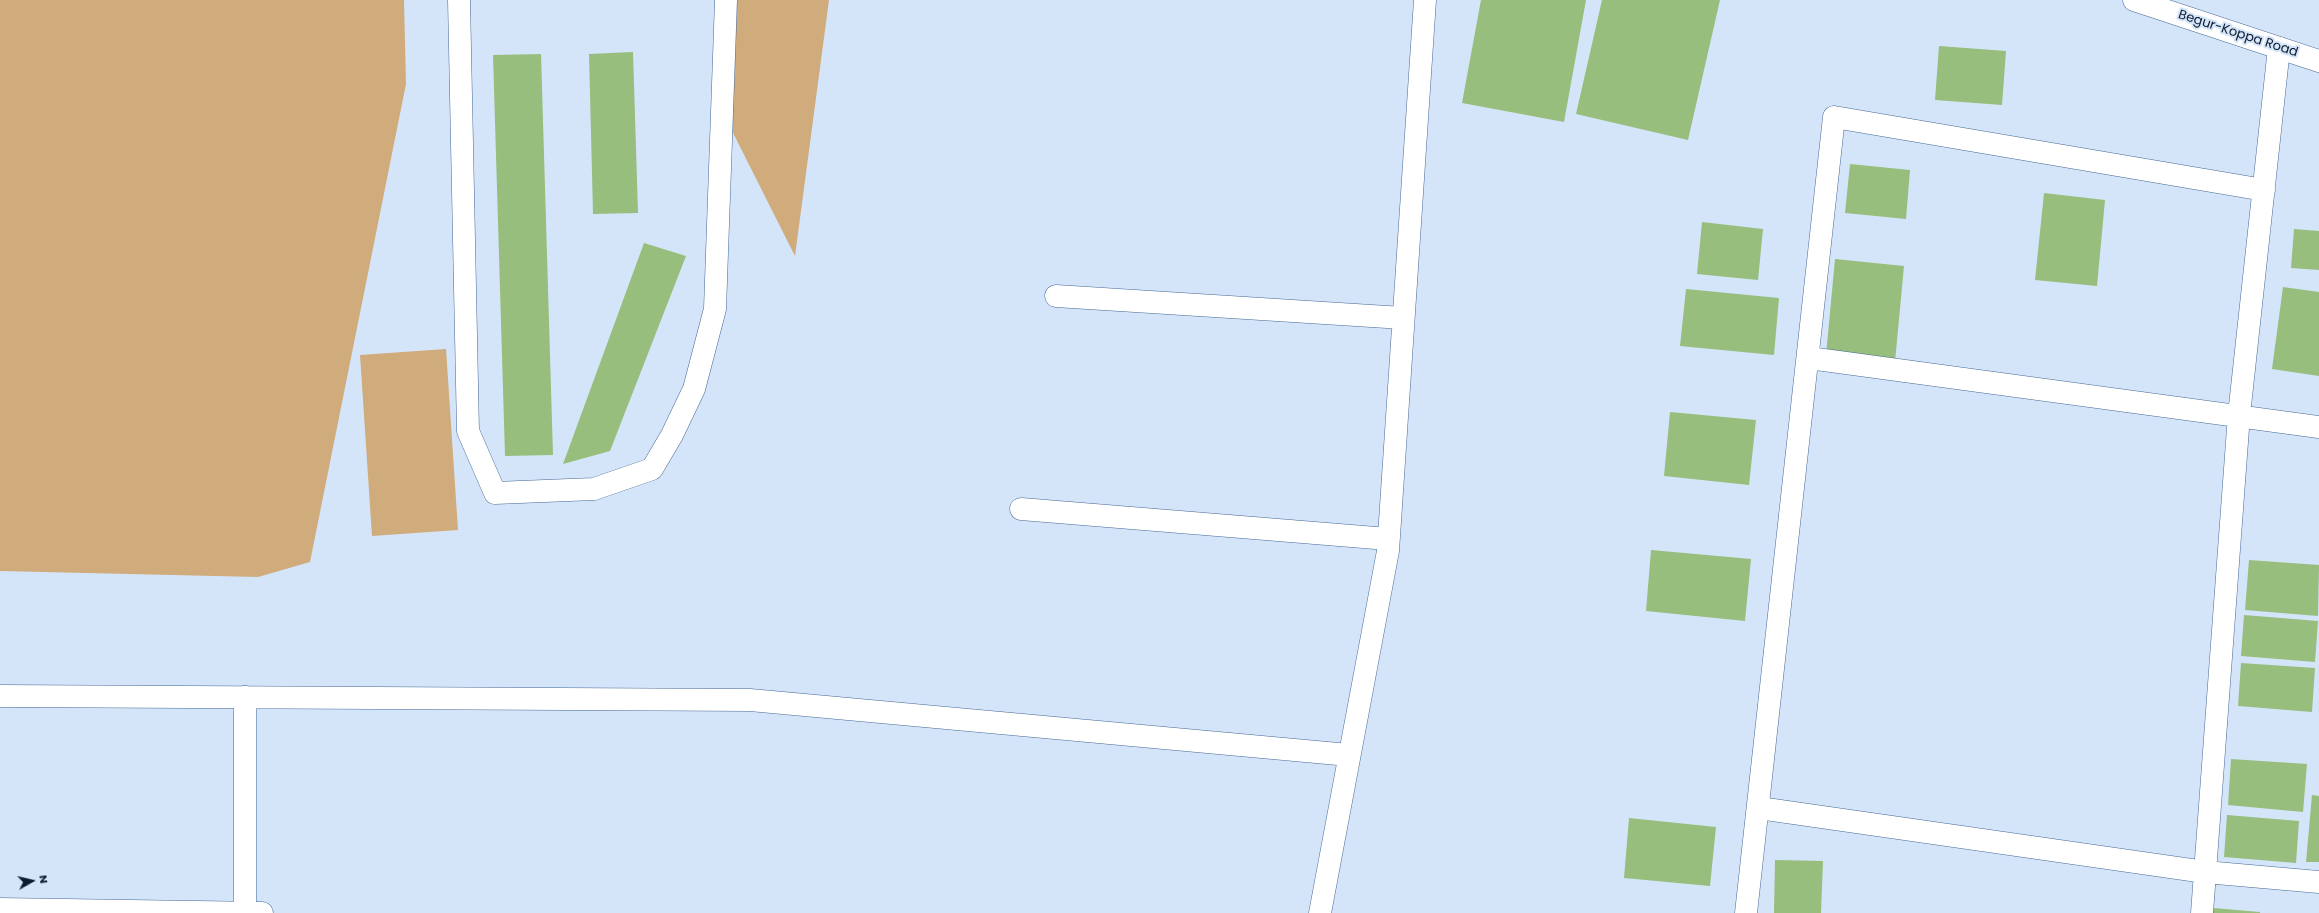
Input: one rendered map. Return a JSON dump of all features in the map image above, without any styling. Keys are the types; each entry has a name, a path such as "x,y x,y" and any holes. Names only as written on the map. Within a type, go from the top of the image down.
{"street":[{"path":"459,0 468,431 495,493 594,489 652,470 672,435 694,389 715,309 726,0"},
{"path":"1320,913 1388,539 1425,0"},
{"name":"Begur-Koppa Road","path":"2134,0 2319,61"},
{"path":"2202,913 2239,415 2279,48"},
{"path":"1746,913 1759,808 1834,117 2264,190"},
{"path":"1056,296 1403,318"},
{"path":"1808,358 2319,427"},
{"path":"1021,509 1388,539"},
{"path":"0,696 750,700 1349,755"},
{"path":"245,697 245,913"},
{"path":"1759,808 2205,872 2319,882"},
{"path":"0,910 262,913"}],"shaded area":[{"path":"0,0 404,0 406,84 310,562 258,577 0,571"},
{"path":"726,0 829,0 795,256 728,123"},
{"path":"446,349 458,530 372,536 360,355"}],"building":[{"path":"1481,0 1586,0 1564,122 1462,103"},
{"path":"1602,0 1720,0 1688,140 1576,114"},
{"path":"1939,46 2006,51 2002,105 1935,100"},
{"path":"633,52 638,213 593,214 589,54"},
{"path":"541,54 553,455 505,456 493,55"},
{"path":"1850,164 1910,170 1906,219 1845,213"},
{"path":"2044,193 2105,200 2097,286 2035,280"},
{"path":"1702,222 1763,229 1758,280 1697,274"},
{"path":"2294,229 2319,231 2319,270 2291,268"},
{"path":"644,243 686,256 610,451 563,464"},
{"path":"1835,259 1904,266 1895,362 1826,355"},
{"path":"2283,287 2319,292 2319,376 2272,369"},
{"path":"1686,289 1779,298 1774,355 1680,346"},
{"path":"1670,412 1756,420 1749,485 1664,476"},
{"path":"1651,550 1751,559 1745,621 1646,611"},
{"path":"2249,560 2319,565 2318,616 2245,610"},
{"path":"2244,615 2318,621 2315,662 2241,656"},
{"path":"2241,663 2315,668 2312,712 2238,706"},
{"path":"2231,759 2307,764 2303,812 2228,805"},
{"path":"2312,795 2319,796 2319,862 2306,862"},
{"path":"2227,815 2299,821 2296,863 2224,857"},
{"path":"1629,818 1716,827 1710,886 1624,878"},
{"path":"1775,860 1823,861 1821,913 1774,913"},
{"path":"2213,908 2260,912 2260,913 2213,913"}]}
